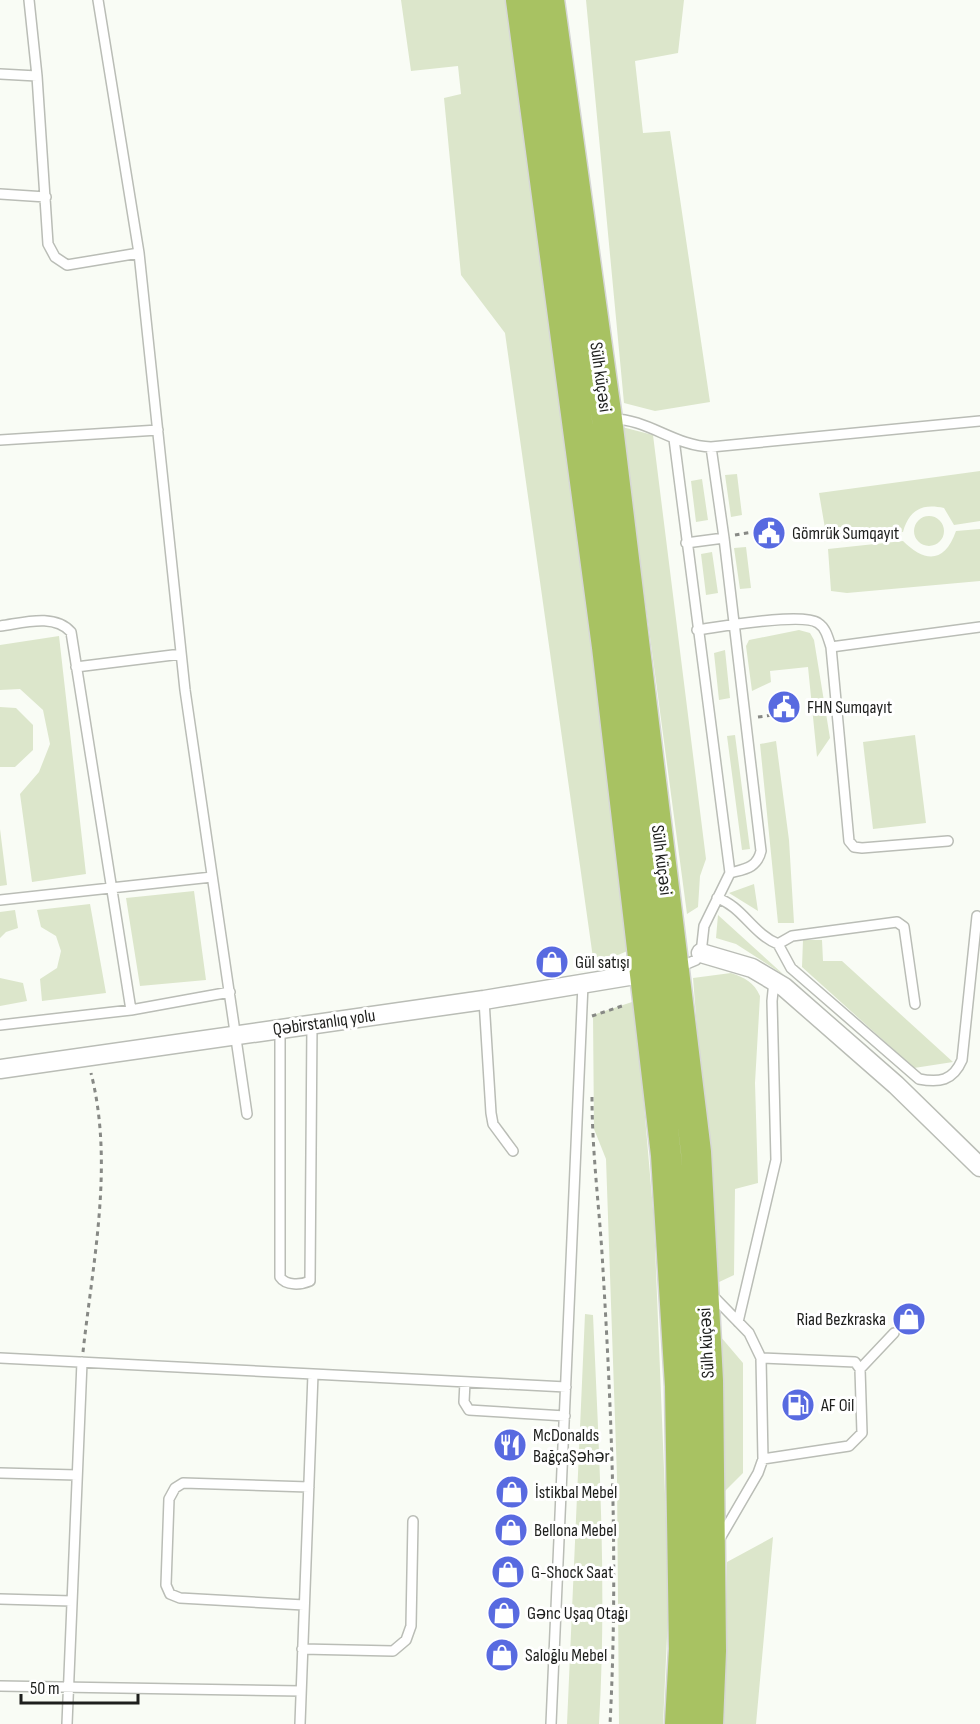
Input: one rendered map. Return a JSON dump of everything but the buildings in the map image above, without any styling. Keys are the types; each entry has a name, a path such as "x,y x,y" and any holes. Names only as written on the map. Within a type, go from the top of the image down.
{"highway":[{"name":"Sülh küçəsi","path":"521,0 661,971 696,1152 708,1381 711,1651 708,1724"},
{"name":"Sülh küçəsi","path":"549,0 607,419 661,971 666,1155 675,1286 683,1556 684,1649 680,1724"}],"street":[{"path":"701,953 736,962 775,980 896,1085 980,1167"},
{"name":"Qəbirstanlıq yolu","path":"0,1069 484,1000 661,971"}],"lane":[{"path":"29,0 37,76 48,244 55,257 67,265 139,253"},
{"path":"98,0 139,253 182,654 212,877 248,1114"},
{"path":"0,74 37,76"},
{"path":"0,194 46,196"},
{"path":"607,419 634,421 697,447 980,421"},
{"path":"0,440 158,430"},
{"path":"661,971 688,964 701,953 704,926 730,873 674,439"},
{"path":"711,447 761,851 759,859 752,867 730,873"},
{"path":"686,543 724,538"},
{"path":"697,630 807,618 817,622 825,630 831,647 849,841 854,847 862,848 948,841"},
{"path":"0,626 52,620 63,623 71,632 131,1010"},
{"path":"831,647 980,627"},
{"path":"76,667 182,654"},
{"path":"0,900 212,877"},
{"path":"717,898 732,906 761,934 778,944 791,968 919,1079 934,1082 946,1080 959,1068 962,1060 977,916"},
{"path":"778,944 802,934 897,922 904,927 915,1004"},
{"path":"738,1322 776,1160 772,1001 775,980"},
{"path":"552,1724 583,984"},
{"path":"0,1025 131,1010 230,992"},
{"path":"484,1000 490,1113 493,1124 513,1151"},
{"path":"280,1028 280,1277 286,1282 304,1283 310,1281 312,1024"},
{"path":"703,1285 749,1333 761,1358 763,1459 759,1473 710,1556"},
{"path":"860,1369 894,1333"},
{"path":"0,1358 566,1387"},
{"path":"761,1358 846,1359 855,1362 860,1369 862,1433 849,1446 763,1459"},
{"path":"66,1724 82,1362"},
{"path":"300,1724 313,1374"},
{"path":"465,1382 464,1402 469,1410 565,1416"},
{"path":"0,1473 77,1475"},
{"path":"304,1605 180,1598 170,1594 166,1585 169,1499 175,1488 183,1483 309,1487"},
{"path":"302,1648 393,1651 406,1641 411,1626 413,1521"},
{"path":"0,1599 72,1601"},
{"path":"0,1686 68,1689 301,1691"}],"path":[{"path":"724,538 752,532"},
{"path":"591,1018 635,1001"},
{"path":"82,1362 103,1169 99,1113 87,1056"},
{"path":"592,1095 603,1269 610,1437 613,1630 610,1724"}],"green space":[{"path":"401,0 506,0 631,939 632,949 618,955 593,958 505,333 461,275 444,98 461,94 458,66 411,71"},
{"path":"586,0 684,0 678,53 635,61 643,133 670,131 710,402 655,411 624,403"},
{"path":"622,427 653,435 706,859 700,876 698,907 687,914"},
{"path":"980,471 980,521 954,525 944,508 929,507 913,513 903,532 827,540 819,493"},
{"path":"737,474 742,515 731,517 725,475"},
{"path":"702,479 708,520 696,522 691,481"},
{"path":"929,516 940,520 944,531 940,542 929,546 918,542 914,531 918,520"},
{"path":"980,529 980,581 847,593 831,591 828,549 903,541 919,553 934,556 946,549 956,531"},
{"path":"746,547 751,588 740,589 734,548"},
{"path":"712,552 718,593 706,595 701,554"},
{"path":"799,630 810,633 814,640 830,738 817,757 808,667 770,671 771,682 752,691 746,646 749,640"},
{"path":"59,636 86,874 32,882 20,794 39,772 50,744 43,710 20,689 0,690 0,645"},
{"path":"725,650 730,698 719,700 714,653"},
{"path":"0,707 16,708 33,725 33,750 15,767 0,767"},
{"path":"735,735 750,849 742,850 727,736"},
{"path":"915,735 926,823 873,829 863,742"},
{"path":"776,741 789,840 794,923 778,923 760,744"},
{"path":"0,829 7,885 0,886"},
{"path":"754,884 758,911 729,893"},
{"path":"194,891 206,980 140,986 126,898"},
{"path":"90,904 106,993 42,1001 40,979 57,968 61,951 56,936 41,927 37,910"},
{"path":"15,910 18,928 6,932 0,938 0,912"},
{"path":"718,915 784,975 736,944 716,938"},
{"path":"803,940 822,940 823,961 842,961 953,1062 914,1068 802,967"},
{"path":"731,973 748,981 760,996 755,1083 758,1183 735,1189 734,1275 717,1283 693,978"},
{"path":"0,978 23,983 27,1001 0,1006"},
{"path":"635,1001 654,1221 669,1593 663,1724 619,1724 617,1477 606,1159 594,1129 593,1015"},
{"path":"585,1314 593,1315 598,1417 602,1622 599,1724 567,1724"},
{"path":"720,1336 743,1363 743,1473 720,1496"},
{"path":"773,1537 756,1724 724,1724 727,1562"}],"place":[{"name":"Gömrük Sumqayıt","path":"769,533"},
{"name":"FHN Sumqayıt","path":"784,707"},
{"name":"Gül satışı","path":"552,962"},
{"name":"Riad Bezkraska","path":"909,1319"},
{"name":"AF Oil","path":"798,1405"},
{"name":"McDonalds BağçaŞəhər","path":"510,1445"},
{"name":"İstikbal Mebel","path":"512,1492"},
{"name":"Bellona Mebel","path":"511,1530"},
{"name":"G-Shock Saat","path":"508,1572"},
{"name":"Gənc Uşaq Otağı","path":"504,1613"},
{"name":"Saloğlu Mebel","path":"502,1655"}]}
